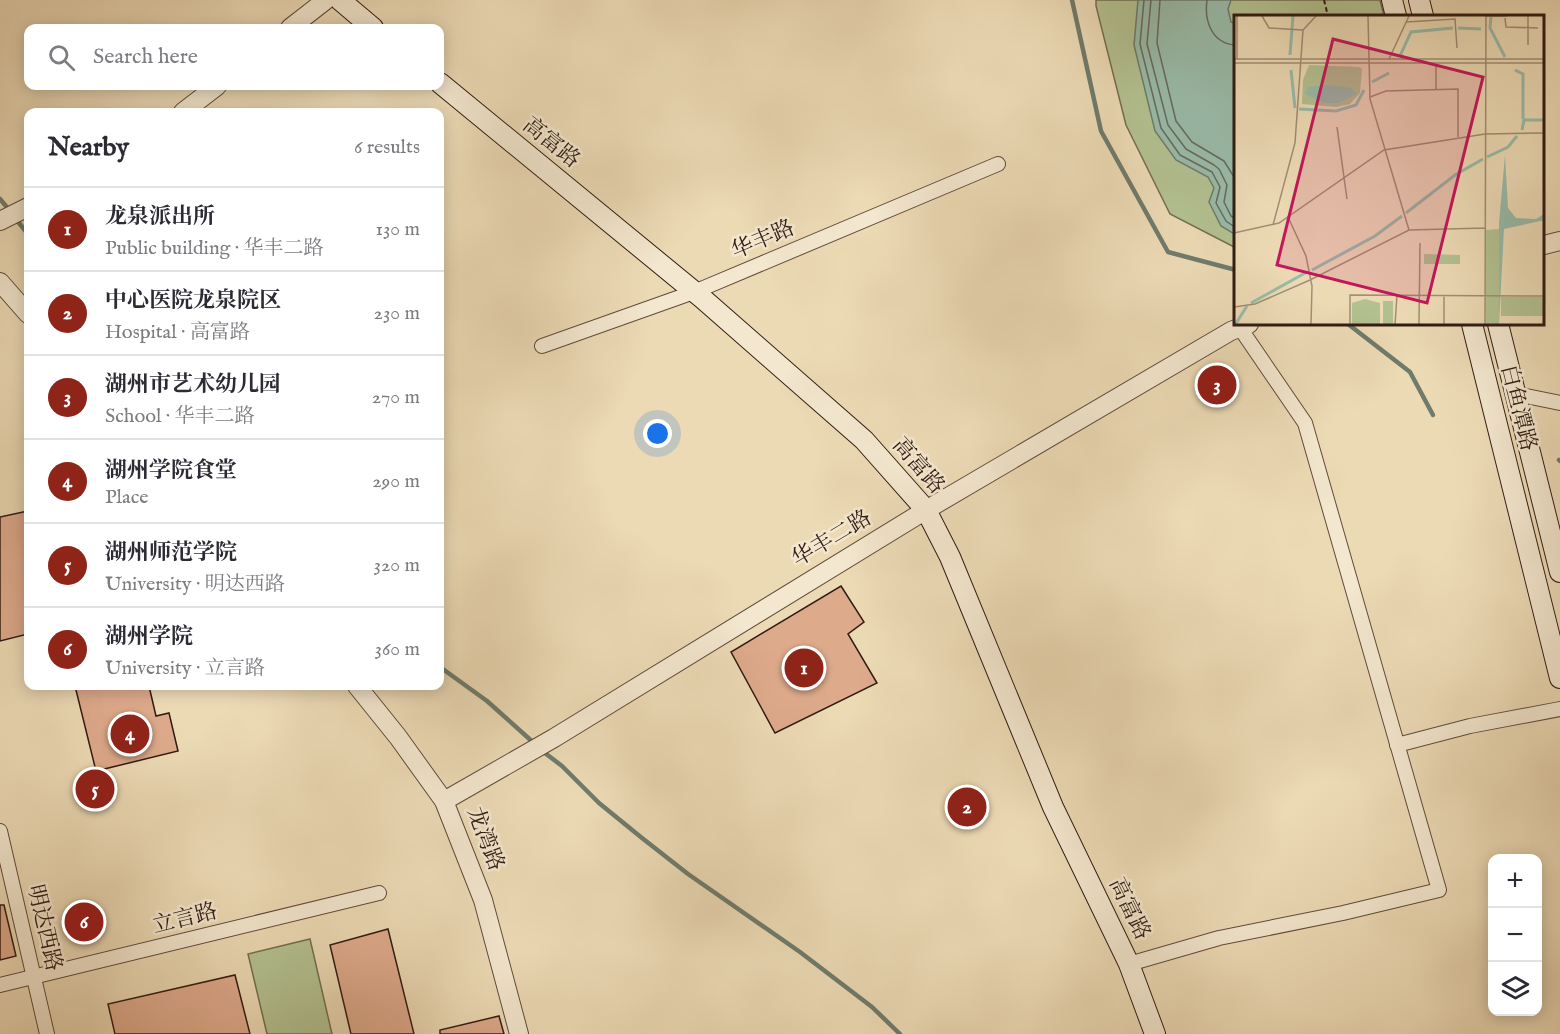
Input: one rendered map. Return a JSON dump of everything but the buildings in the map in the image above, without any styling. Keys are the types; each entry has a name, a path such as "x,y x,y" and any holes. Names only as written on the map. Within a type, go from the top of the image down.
{"main road":[{"path":"340,0 368,24"},
{"path":"1392,0 1396,15"},
{"path":"1419,0 1423,15"},
{"name":"高富路","path":"444,86 693,292 864,440 926,510 950,557 1053,807 1129,964 1155,1034"},
{"name":"白鱼潭路","path":"1472,326 1560,678"},
{"name":"白鱼潭路","path":"1499,326 1560,572"}],"street":[{"path":"295,24 326,0"},
{"path":"188,108 212,90"},
{"name":"华丰路","path":"542,346 693,292 998,164"},
{"path":"0,221 24,209"},
{"path":"1545,245 1560,241"},
{"path":"0,282 24,309"},
{"path":"1129,964 1219,939 1438,890 1305,423 1244,326"},
{"name":"华丰二路","path":"444,801 554,738 926,510 1221,337 1244,326"},
{"path":"1516,394 1560,403"},
{"name":"龙湾路","path":"360,690 398,737 444,801 483,900 519,1034"},
{"path":"1397,745 1470,726 1560,709"},
{"name":"明达西路","path":"0,831 47,1034"},
{"name":"立言路","path":"0,985 380,893"}],"path":[{"path":"1324,0 1328,15"}],"shaded area":[{"path":"1096,0 1380,0 1384,15 1234,15 1234,247 1170,214 1126,125"},
{"path":"310,939 332,1034 267,1034 248,954"}],"water":[{"path":"1138,0 1231,0 1228,9 1231,22 1234,23 1234,234 1221,226 1209,202 1214,188 1208,177 1176,160 1155,131 1134,45"}],"waterway":[{"path":"1072,0 1101,131 1168,252 1234,269"},
{"path":"0,199 10,211"},
{"path":"15,218 24,229"},
{"path":"1351,326 1410,372 1433,415"},
{"path":"444,670 487,701 535,744"},
{"path":"541,750 562,766 599,803 642,838 688,874 800,952 872,1007 900,1034"}],"place":[{"name":"湖州市艺术幼儿园","path":"1217,385"},
{"name":"龙泉派出所","path":"804,668"},
{"name":"湖州学院食堂","path":"130,734"},
{"name":"湖州师范学院","path":"95,789"},
{"name":"中心医院龙泉院区","path":"967,807"},
{"name":"湖州学院","path":"84,922"}]}
